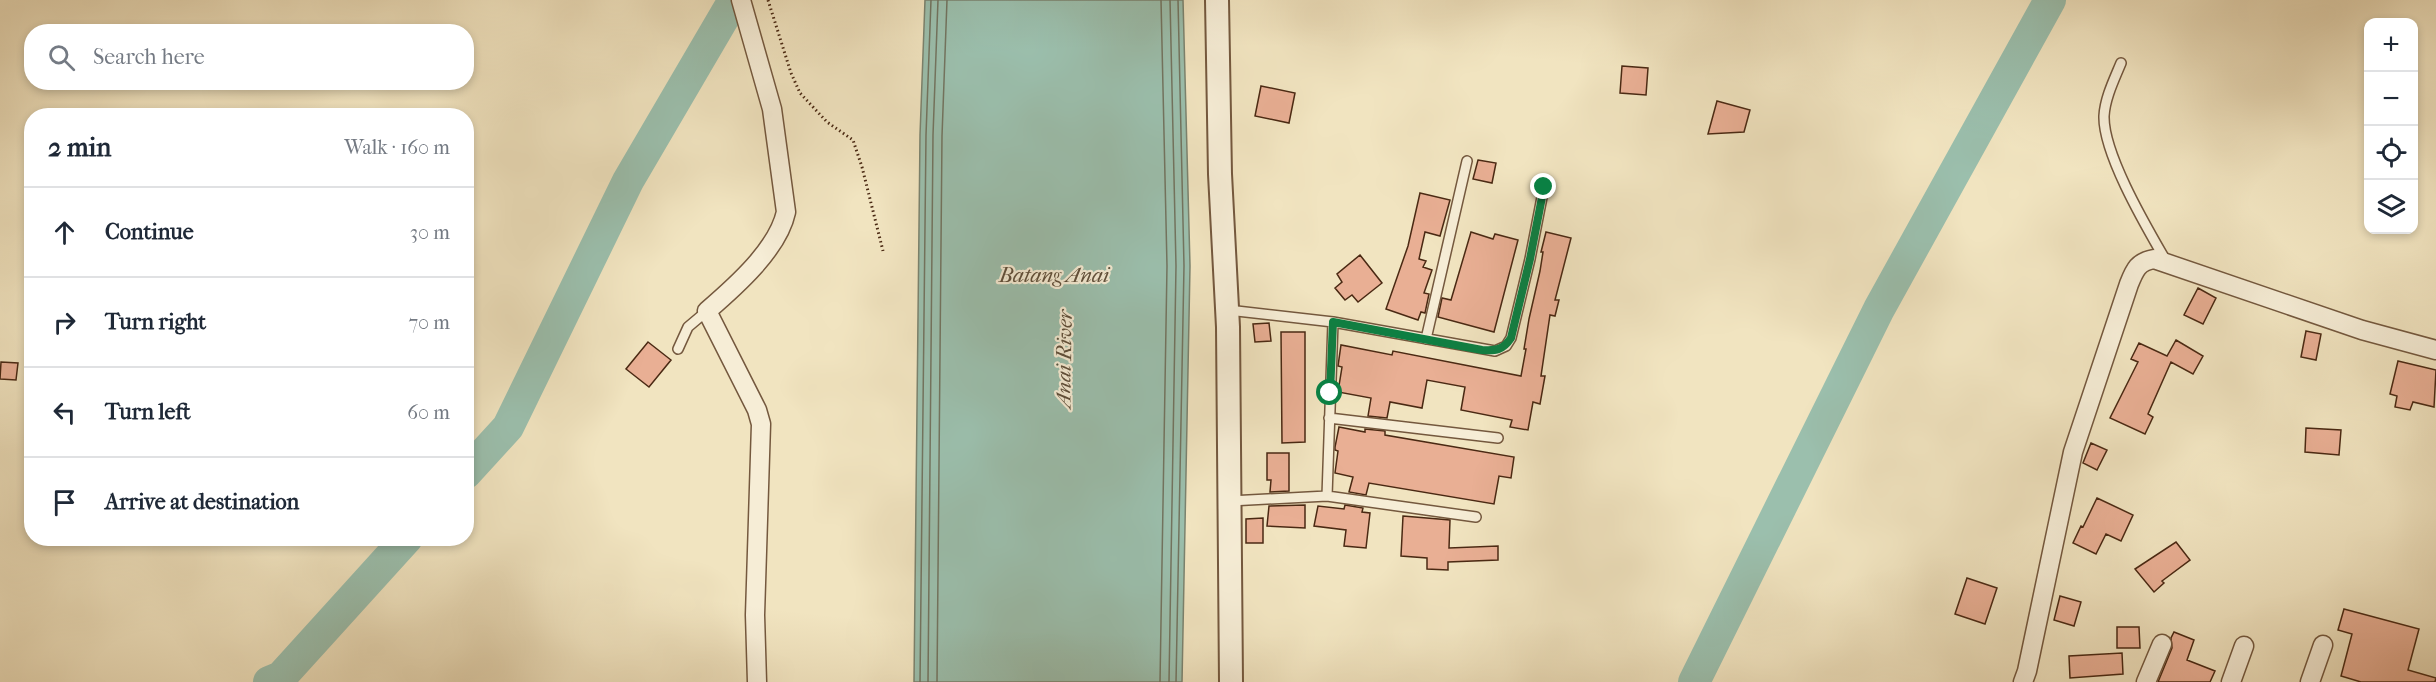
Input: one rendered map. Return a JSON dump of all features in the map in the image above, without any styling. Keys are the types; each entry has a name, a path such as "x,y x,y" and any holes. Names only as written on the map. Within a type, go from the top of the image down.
{"street":[{"path":"741,0 772,109 786,212 783,225 768,249 707,311 757,410 761,424 755,615 757,682"},
{"path":"1217,0 1220,174 1228,310 1231,682"},
{"path":"2023,682 2073,452 2128,284 2143,261 2154,259 2168,263 2362,330 2436,350"},
{"path":"2146,682 2162,644"},
{"path":"2310,682 2323,645"},
{"path":"2231,682 2244,646"}],"lane":[{"path":"2121,63 2110,90 2104,117 2110,145 2139,213 2168,263"},
{"path":"1426,339 1467,161"},
{"path":"1228,310 1333,322 1495,351 1506,346 1511,338 1544,187"},
{"path":"678,349 688,327 707,311"},
{"path":"1327,496 1333,322"},
{"path":"1329,418 1498,438"},
{"path":"1230,501 1327,496 1476,517"}],"path":[{"path":"768,0 800,93 827,122 853,140 883,251"}],"water":[{"name":"Batang Anai","path":"925,0 1183,0 1190,266 1182,682 914,682 920,135"}],"building":[{"path":"1622,66 1648,68 1646,95 1620,93"},
{"path":"1261,86 1295,93 1289,123 1255,116"},
{"path":"1717,101 1750,110 1744,132 1708,134"},
{"path":"1478,160 1496,163 1492,183 1473,179"},
{"path":"1420,193 1450,200 1440,236 1425,232 1419,259 1426,261 1423,267 1432,270 1424,293 1429,294 1425,313 1421,312 1418,320 1386,309 1408,246"},
{"path":"1471,232 1493,239 1495,234 1518,240 1494,332 1438,317 1442,298 1451,300"},
{"path":"1546,232 1571,238 1555,300 1559,300 1555,316 1550,315 1541,376 1545,376 1540,404 1533,402 1528,430 1510,427 1512,420 1461,410 1465,387 1427,380 1422,408 1390,402 1387,418 1368,416 1371,398 1338,392 1342,367 1338,366 1341,345 1392,355 1393,351 1521,376 1529,319"},
{"path":"1360,255 1382,283 1358,302 1352,295 1345,300 1335,288 1342,282 1337,274"},
{"path":"2198,288 2216,298 2203,324 2184,315"},
{"path":"1269,323 1271,341 1255,342 1253,324"},
{"path":"2306,331 2321,334 2316,360 2301,357"},
{"path":"1281,332 1305,332 1305,442 1282,443"},
{"path":"2176,340 2203,356 2193,374 2171,362 2148,414 2153,417 2145,434 2110,418 2138,362 2131,359 2139,343 2167,356"},
{"path":"648,342 671,360 649,387 626,369"},
{"path":"2398,361 2436,370 2434,407 2413,402 2410,410 2395,407 2397,396 2390,394"},
{"path":"1,362 18,363 16,380 0,379"},
{"path":"1339,427 1365,432 1365,429 1385,431 1385,435 1514,457 1511,478 1499,476 1494,504 1369,483 1366,495 1349,492 1353,477 1335,473 1338,451 1335,447"},
{"path":"2306,428 2341,430 2339,455 2305,452"},
{"path":"2091,443 2107,450 2097,470 2083,463"},
{"path":"1267,453 1289,453 1289,491 1270,492 1271,480 1267,480"},
{"path":"2097,498 2133,515 2121,541 2106,534 2096,554 2073,543"},
{"path":"1305,505 1305,528 1267,526 1269,506"},
{"path":"1345,505 1363,508 1362,512 1370,513 1366,548 1344,546 1346,530 1314,526 1318,506 1344,509"},
{"path":"1403,516 1450,520 1449,548 1498,546 1498,560 1448,562 1448,570 1427,569 1427,558 1401,556"},
{"path":"1263,518 1263,543 1246,543 1246,519"},
{"path":"2176,542 2190,560 2162,581 2164,583 2154,592 2135,569"},
{"path":"1967,578 1997,588 1985,624 1955,614"},
{"path":"2060,596 2081,602 2074,626 2054,620"},
{"path":"2344,609 2419,629 2408,670 2436,678 2435,682 2361,682 2341,676 2352,634 2338,630"},
{"path":"2117,627 2139,627 2140,648 2117,648"},
{"path":"2174,632 2194,640 2187,660 2215,671 2210,682 2158,682 2172,648 2171,638"},
{"path":"2122,653 2123,674 2070,678 2069,656"}],"waterway":[{"path":"474,464 508,427 628,181 734,0"},
{"path":"1694,682 1879,309 2050,0"},
{"path":"269,682 281,677 400,546"}],"route":[{"path":"1330,393 1333,322 1482,350 1495,351 1506,346 1511,338 1530,259 1544,187"}],"water label":[{"name":"Anai River","path":"1064,359"}]}
